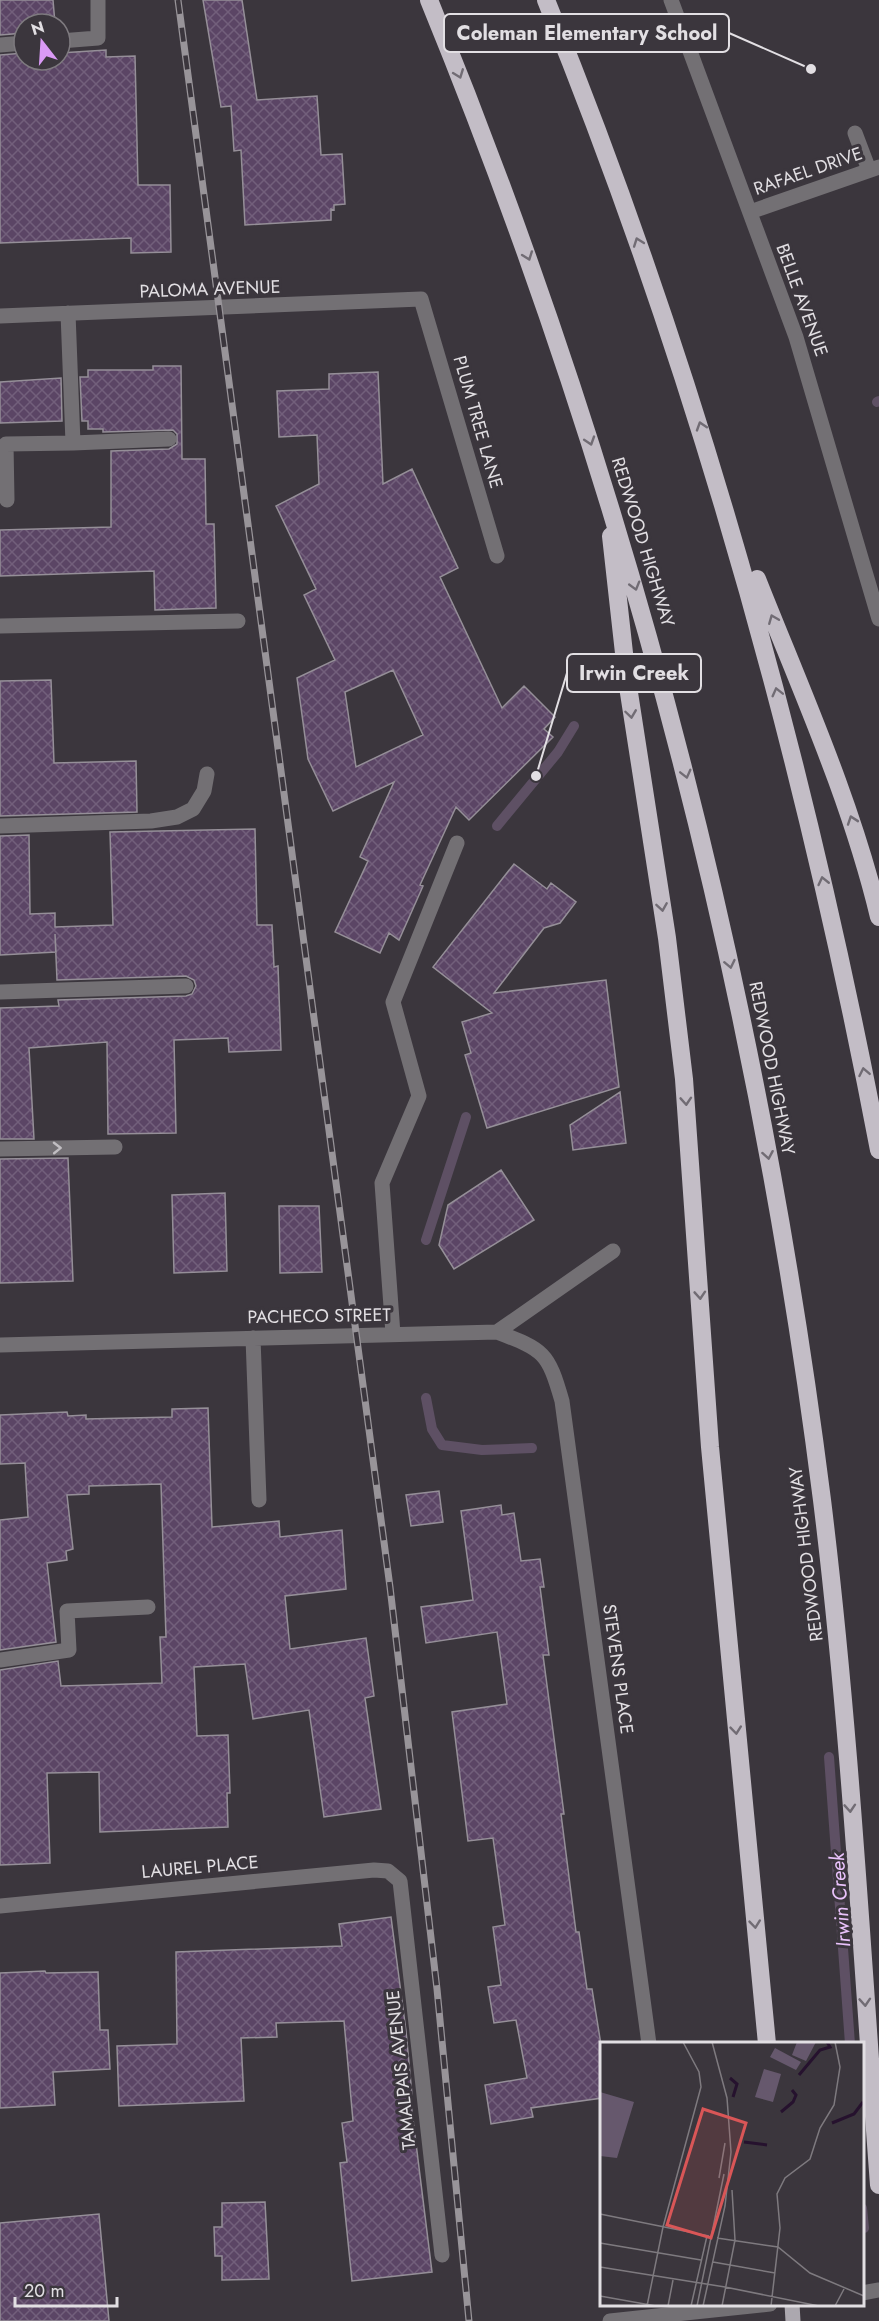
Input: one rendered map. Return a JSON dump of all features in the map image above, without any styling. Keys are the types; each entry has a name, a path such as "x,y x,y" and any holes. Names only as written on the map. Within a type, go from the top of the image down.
{"highway":[{"name":"REDWOOD HIGHWAY","path":"429,0 515,220 606,489 648,631 686,773 751,1063 778,1207 822,1500 846,1749 879,2185"},
{"path":"546,0 632,223 674,341 718,482 759,624 796,767 831,914 879,1150"},
{"path":"718,482 842,793 864,856 879,917"},
{"path":"606,489 628,691 667,938 684,1079 710,1447 767,2042"}],"main road":[{"path":"792,2306 793,2321"}],"street":[{"path":"72,40 98,38 98,0"},
{"name":"BELLE AVENUE","path":"671,0 796,337 879,619"},
{"path":"855,133 874,169"},
{"name":"RAFAEL DRIVE","path":"750,212 874,169"},
{"name":"PALOMA AVENUE","path":"0,316 422,299"},
{"name":"PLUM TREE LANE","path":"422,299 497,556"},
{"path":"68,313 73,443"},
{"path":"7,500 6,444 169,440"},
{"path":"0,626 238,621"},
{"path":"0,826 151,821 177,817 194,809 204,791 207,774"},
{"path":"393,1334 382,1184 419,1096 393,1002 457,843"},
{"path":"0,992 186,986"},
{"path":"0,1149 115,1147"},
{"path":"497,1332 613,1251"},
{"name":"PACHECO STREET","path":"0,1345 497,1332"},
{"name":"STEVENS PLACE","path":"497,1332 535,1347 553,1368 562,1401 649,2042"},
{"path":"253,1338 259,1500"},
{"path":"0,1660 69,1650 67,1611 148,1607"},
{"name":"LAUREL PLACE","path":"0,1906 374,1870 388,1871 400,1881"},
{"name":"TAMALPAIS AVENUE","path":"400,1881 442,2255"},
{"path":"864,2293 879,2290"},
{"path":"610,2321 751,2306"}],"building":[{"path":"0,0 53,0 54,12 12,12 12,34 0,35"},
{"path":"203,0 242,0 257,100 317,96 321,155 342,154 345,204 334,205 334,210 331,209 331,220 245,225 241,150 234,151 231,106 221,107"},
{"path":"106,50 106,57 135,56 138,185 170,185 171,252 131,253 131,238 0,243 0,55 12,54 12,72 72,72 72,52"},
{"path":"153,366 181,366 182,459 205,459 206,524 214,524 216,608 155,610 154,571 0,576 0,530 111,527 111,451 169,449 177,444 177,434 173,430 103,432 103,429 88,429 88,421 82,421 80,377 88,377 88,370 153,370"},
{"path":"378,372 383,484 412,469 458,568 440,577 502,708 524,686 555,717 544,729 553,737 469,820 456,807 420,885 423,886 399,940 389,933 380,953 335,932 368,861 360,857 394,782 333,811 308,759 297,678 335,660 304,595 316,589 276,506 319,484 317,435 279,437 277,391 329,389 329,374","holes":["393,670 423,735 356,767 345,692"]},
{"path":"61,378 62,421 0,423 0,382"},
{"path":"51,680 54,763 136,761 137,812 0,816 0,681"},
{"path":"255,829 257,925 272,925 274,967 278,966 281,1050 229,1052 228,1038 174,1040 176,1133 108,1134 107,1042 29,1048 34,1139 0,1139 0,1008 59,1006 58,1000 186,996 192,994 196,986 194,980 186,976 57,980 56,952 0,955 0,836 29,835 30,914 55,913 55,927 113,925 110,832"},
{"path":"514,864 547,889 551,883 576,902 560,923 544,928 494,993 606,980 619,1087 487,1128 465,1055 471,1053 462,1022 492,1013 433,967"},
{"path":"620,1092 626,1143 573,1150 570,1125"},
{"path":"68,1158 73,1281 0,1283 0,1159"},
{"path":"501,1170 534,1220 454,1269 439,1245 448,1205"},
{"path":"225,1193 227,1271 174,1273 172,1195"},
{"path":"279,1206 319,1206 322,1272 280,1273"},
{"path":"208,1408 212,1527 279,1521 280,1537 342,1530 346,1589 285,1596 290,1649 366,1638 374,1696 365,1698 381,1809 324,1817 309,1710 253,1719 245,1664 194,1667 197,1736 228,1735 230,1793 227,1793 228,1827 100,1832 99,1772 47,1773 50,1863 0,1865 0,1670 58,1661 61,1686 162,1683 160,1637 166,1637 161,1484 89,1486 89,1494 67,1495 73,1549 66,1551 67,1560 47,1563 56,1642 0,1650 0,1520 28,1517 25,1463 0,1464 0,1415 67,1412 68,1416 86,1415 86,1419 172,1417 172,1409"},
{"path":"439,1491 443,1522 411,1526 406,1495"},
{"path":"501,1505 502,1515 514,1513 521,1561 540,1559 544,1587 540,1587 549,1655 543,1655 564,1814 561,1814 576,1932 579,1932 587,1989 592,1989 601,2042 600,2098 531,2108 533,2117 491,2124 485,2085 527,2078 516,2020 494,2023 488,1987 501,1985 493,1927 505,1925 493,1838 468,1841 452,1712 507,1704 497,1632 426,1643 421,1607 473,1600 461,1511"},
{"path":"391,1917 406,2031 412,2095 410,2095 432,2272 352,2281 340,2163 347,2162 342,2123 353,2121 344,2021 276,2023 277,2037 241,2038 244,2101 119,2106 117,2046 177,2044 176,1952 342,1946 339,1924"},
{"path":"45,1971 46,1973 98,1972 100,2030 108,2030 110,2069 53,2072 55,2105 0,2108 0,1973"},
{"path":"265,2202 269,2279 222,2280 222,2256 215,2256 214,2227 222,2227 222,2203"},
{"path":"99,2214 109,2321 0,2321 0,2223"}],"waterway":[{"name":"Irwin Creek","path":"497,826 558,752 574,726"},
{"name":"Irwin Creek","path":"426,1240 466,1117"},
{"name":"Irwin Creek","path":"426,1398 432,1429 442,1445 482,1450 532,1448"},
{"name":"Irwin Creek","path":"829,1757 850,2042"}],"railway":[{"path":"178,0 390,1587 437,1989 469,2321"}],"place":[{"name":"Coleman Elementary School","path":"811,69"},
{"name":"Irwin Creek","path":"536,776"}]}
